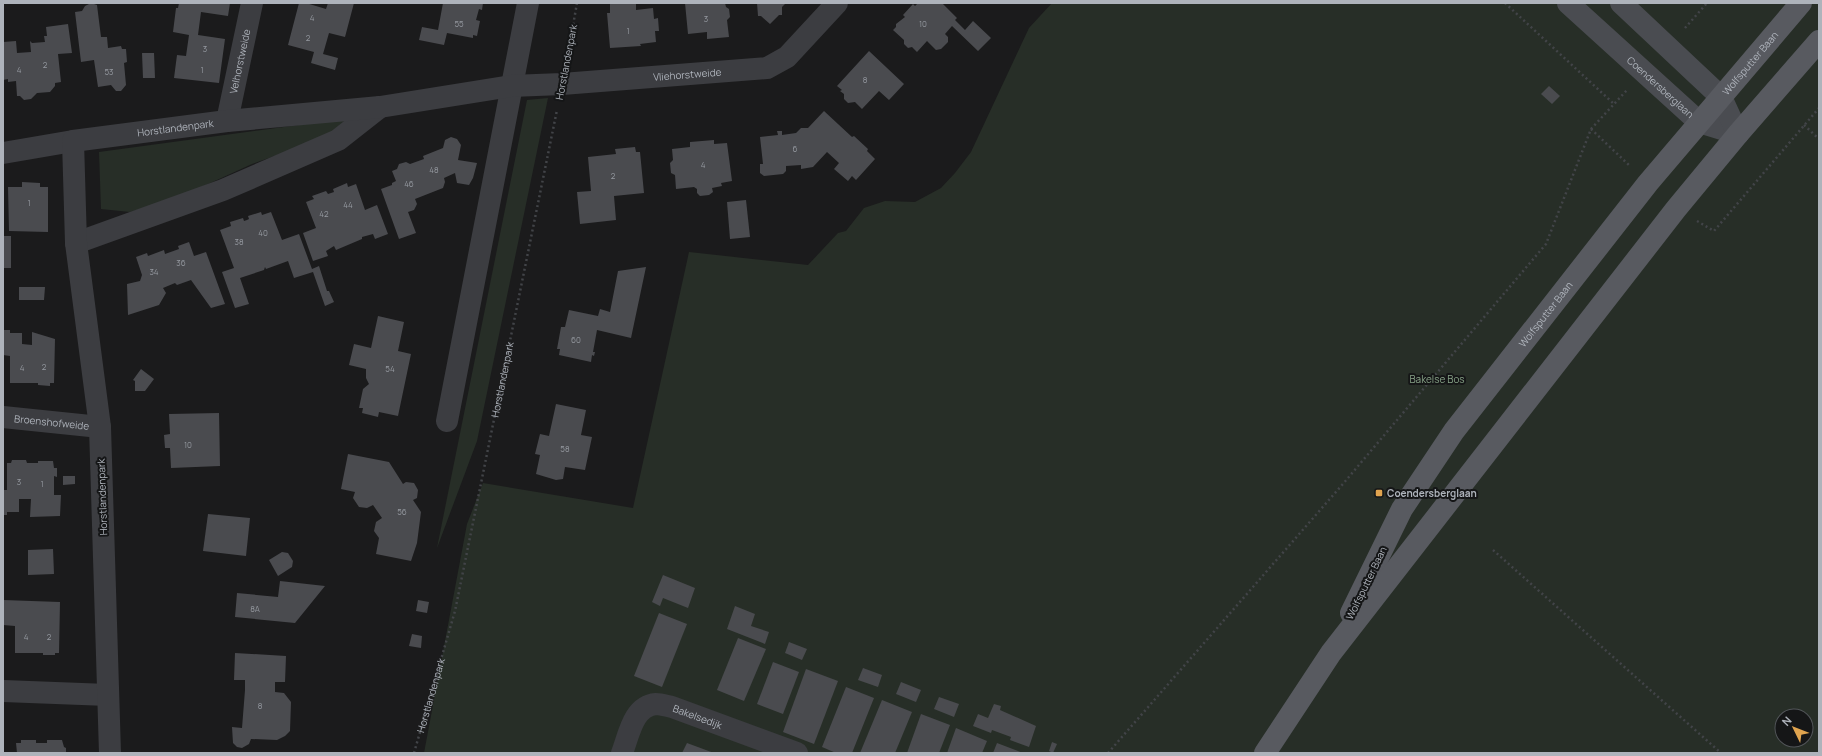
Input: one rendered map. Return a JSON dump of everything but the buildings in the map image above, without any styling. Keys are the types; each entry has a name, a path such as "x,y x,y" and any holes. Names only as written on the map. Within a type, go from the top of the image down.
{"main road":[{"name":"Wolfsputter Baan","path":"1331,654 1402,508 1454,431 1648,183 1801,3"},
{"name":"Wolfsputter Baan","path":"1265,753 1331,654 1676,209 1738,134 1819,41"}],"street":[{"name":"Velhorstweide","path":"227,121 252,3"},
{"path":"447,421 528,3"},
{"name":"Vliehorstweide","path":"511,86 562,84 767,68 787,57 837,3"},
{"name":"Coendersberglaan","path":"1568,3 1699,122 1738,134"},
{"path":"1621,3 1721,97 1738,134"},
{"name":"Horstlandenpark","path":"110,753 100,427 76,243 73,141 227,121 380,107 511,86"},
{"name":"Horstlandenpark","path":"76,243 223,190 338,140 380,107"},
{"path":"3,153 73,141"},
{"name":"Broenshofweide","path":"3,417 100,427"},
{"path":"3,691 108,695"},
{"name":"Bakelsedijk","path":"622,753 635,718 644,708 656,704 672,706 797,753"}],"path":[{"name":"Horstlandenpark","path":"414,753 455,611 562,84 577,3"},
{"path":"1108,753 1342,485 1546,244 1591,129 1614,104 1505,3"},
{"path":"1804,125 1819,139"},
{"path":"1493,550 1721,753"}],"green space":[{"name":"Bakelse Bos","path":"1052,3 1819,3 1819,753 424,753 467,524 483,483 633,508 689,252 808,265 838,233 846,231 864,208 885,201 915,202 941,188 971,152 1029,28"},
{"path":"548,98 477,441 437,548 527,100"},
{"path":"366,116 300,147 252,164 173,200 130,212 101,209 99,152"}],"place":[{"name":"Coendersberglaan","path":"1379,493"}]}
